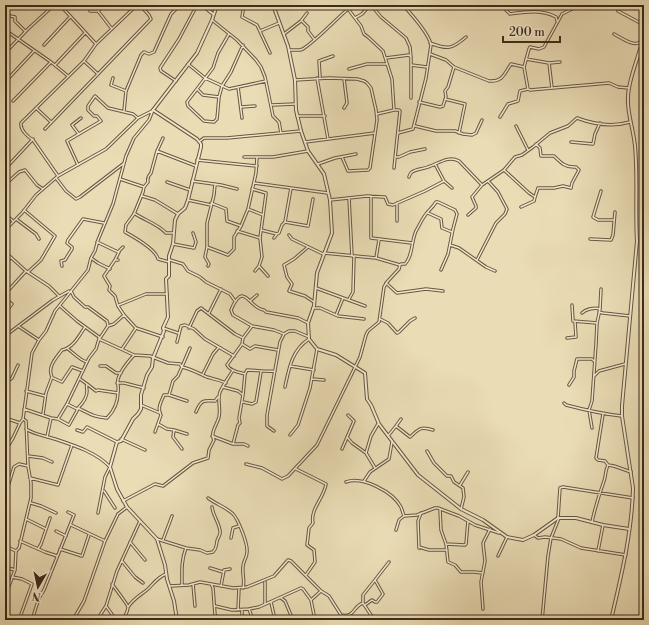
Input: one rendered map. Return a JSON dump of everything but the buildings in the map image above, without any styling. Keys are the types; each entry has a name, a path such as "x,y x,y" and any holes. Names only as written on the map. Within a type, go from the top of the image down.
{"street":[{"path":"5,53 18,38 54,5"},
{"path":"60,5 96,44"},
{"path":"90,11 98,11 104,5"},
{"path":"123,164 76,199 66,192 44,154 33,139 22,130 20,126 23,120 84,61 96,44 137,5"},
{"path":"45,128 151,19 150,15 140,5"},
{"path":"124,112 126,91 141,55 144,52 149,54 154,52 171,14 180,5"},
{"path":"176,81 161,71 160,68 180,38 197,5"},
{"path":"202,5 214,14"},
{"path":"5,451 23,419 32,353 46,331 55,311 88,270 104,223 113,204 123,164 134,138 149,120 154,110 200,48 217,5"},
{"path":"244,5 241,14 242,17 257,25 270,53"},
{"path":"273,5 289,50 295,80 297,116 301,131 308,151 324,174 330,200 332,233 317,273 313,308 308,323 309,338 294,354 285,387"},
{"path":"345,5 361,26 364,34 380,47 386,58 393,82 394,110"},
{"path":"355,18 362,14 370,5 381,17 406,38 410,53 411,98"},
{"path":"398,133 412,130 414,126 426,78 430,54 430,43 426,34 403,5"},
{"path":"528,89 524,66 530,48 539,49 544,47 563,13 569,12 580,5"},
{"path":"289,50 303,49 348,9"},
{"path":"506,10 510,14 533,11 550,14 556,17 557,22"},
{"path":"98,11 112,29"},
{"path":"611,620 626,555 633,498 631,472 622,416 637,241 635,145 628,105 629,88 641,43 644,25 618,11"},
{"path":"284,34 301,21 306,13"},
{"path":"5,15 15,17 15,21 25,32"},
{"path":"44,45 70,17"},
{"path":"212,20 243,45 261,67 272,105 273,116 279,122 281,133"},
{"path":"301,21 308,28 314,39"},
{"path":"260,31 279,23"},
{"path":"5,30 51,62 68,76"},
{"path":"55,65 85,33"},
{"path":"229,34 218,53 213,68 187,102 188,106 204,121 214,122 217,119 219,97 222,86 231,72 243,45"},
{"path":"614,34 634,44 641,43"},
{"path":"641,43 644,35"},
{"path":"430,43 442,47 452,48 466,37"},
{"path":"5,82 34,51"},
{"path":"430,54 446,60 454,67 481,78 494,81 499,80 511,64 524,66"},
{"path":"320,78 319,61 333,56"},
{"path":"386,58 410,56"},
{"path":"526,59 549,63 560,62"},
{"path":"84,61 98,74"},
{"path":"14,101 51,62"},
{"path":"549,63 552,88"},
{"path":"188,64 205,78 229,89 266,81"},
{"path":"348,69 367,64 388,64"},
{"path":"411,65 427,67"},
{"path":"419,102 442,107 445,99 445,91 448,87 454,67"},
{"path":"113,78 111,85 126,91"},
{"path":"295,80 317,78 357,79 364,81 371,88 377,120 370,169 348,171 342,157"},
{"path":"317,78 328,139"},
{"path":"344,79 346,103 344,108"},
{"path":"500,116 508,104 518,100 520,91 528,89 591,86 609,83 618,87 629,88"},
{"path":"238,87 242,118"},
{"path":"197,89 203,95 219,97"},
{"path":"78,166 67,141 101,121 97,116 94,116 88,110 88,106 95,96 108,108 133,114 138,118"},
{"path":"445,99 465,104 459,133"},
{"path":"272,105 296,104"},
{"path":"241,107 255,106"},
{"path":"36,108 51,122"},
{"path":"5,230 43,189 57,177 106,149 138,118 154,110"},
{"path":"98,513 105,477 110,467 117,442 121,441 133,419 141,409 141,395 152,367 153,358 163,337 163,328 168,316 166,279 169,276 169,256 173,244 175,220 178,214 185,208 188,200 201,146 199,142 154,110"},
{"path":"377,114 394,110 400,111 394,168"},
{"path":"297,116 325,116"},
{"path":"79,134 72,125 82,118"},
{"path":"468,215 476,208 472,197 482,185 504,170 515,157 528,150 550,133 568,126 576,119 600,123 624,124 630,122"},
{"path":"414,126 431,130 455,131 472,135 475,134 482,120"},
{"path":"571,142 593,144 595,134 600,123"},
{"path":"516,126 528,150"},
{"path":"199,142 204,138 227,138 301,131"},
{"path":"305,142 375,133"},
{"path":"163,138 157,150 148,182 144,187 134,213 126,225 125,232 142,241 157,254 158,259 183,264 188,271 230,294 235,301"},
{"path":"5,169 33,139"},
{"path":"521,207 535,200 538,188 554,188 563,186 570,188 579,170 576,167 569,167 560,163 554,156 541,156 540,148 536,144"},
{"path":"396,156 399,157 410,152 425,149"},
{"path":"157,150 196,166"},
{"path":"244,156 280,157 308,151"},
{"path":"318,164 356,154"},
{"path":"207,247 228,255 234,250 234,237 241,226 248,209 257,166 257,157"},
{"path":"409,177 414,171 448,159 457,160 482,185"},
{"path":"197,160 257,166"},
{"path":"435,164 444,180 452,188"},
{"path":"9,181 23,170 26,171 37,185 43,189"},
{"path":"504,170 535,197"},
{"path":"120,179 144,187"},
{"path":"330,200 372,196 386,197 387,203 390,205 444,180"},
{"path":"192,181 237,189"},
{"path":"477,260 496,223 507,210 498,192 488,181"},
{"path":"167,182 190,190"},
{"path":"254,183 328,193"},
{"path":"256,190 257,183"},
{"path":"208,266 209,264 205,257 207,247 206,231 214,195 214,184"},
{"path":"274,238 279,233 282,225 286,222 291,188"},
{"path":"252,189 266,193 260,238 262,257 259,266 255,271"},
{"path":"601,191 593,217 598,220 614,220"},
{"path":"141,196 155,200 178,214"},
{"path":"372,196 371,237 379,240 412,243"},
{"path":"349,198 353,256 353,292 352,297 349,300"},
{"path":"286,222 308,226 313,199"},
{"path":"188,200 211,204 226,209 227,222 241,226"},
{"path":"289,235 292,239 324,254 376,258 400,265 406,263 411,252 412,243 417,229 427,212 432,209 437,202 455,210 457,214 448,254 441,270"},
{"path":"397,203 397,221"},
{"path":"248,209 263,215"},
{"path":"5,294 27,271 41,260 55,236 24,210"},
{"path":"427,212 441,220 442,228 452,232"},
{"path":"590,239 611,240 613,235 615,212"},
{"path":"134,213 154,225 160,226 166,233 173,233"},
{"path":"5,214 13,222"},
{"path":"16,219 36,234 39,239"},
{"path":"62,266 61,261 65,260 72,249 72,247 67,243 68,240 82,220 91,220 104,223"},
{"path":"261,230 277,234"},
{"path":"237,231 260,238"},
{"path":"173,244 194,248 196,242 193,233"},
{"path":"376,258 379,240"},
{"path":"97,242 116,252 119,252"},
{"path":"450,245 459,248 486,267 495,271"},
{"path":"123,247 104,276 110,286 110,290 115,296 118,306 124,315 136,328 163,337"},
{"path":"308,247 294,259 284,264 287,277 292,284 290,291 305,296 314,302"},
{"path":"5,252 27,271 49,286 59,296"},
{"path":"5,266 11,258"},
{"path":"91,258 110,269"},
{"path":"246,464 262,468 282,479 296,469 317,445 360,358 368,331 377,324 380,319 384,287 399,269 400,265"},
{"path":"259,266 268,276"},
{"path":"386,283 397,293 426,289 443,291"},
{"path":"315,288 365,306"},
{"path":"209,313 221,289"},
{"path":"592,428 589,410 592,401 597,318 601,289"},
{"path":"5,336 59,296 71,291"},
{"path":"71,291 74,297 85,307 107,321 108,326"},
{"path":"118,306 146,294 167,294"},
{"path":"250,300 257,295"},
{"path":"284,334 271,329 262,329 252,326 232,313 231,310 235,301 242,296 248,297 260,310 298,318 308,323"},
{"path":"5,298 12,304 5,313"},
{"path":"336,315 343,298"},
{"path":"567,338 574,338 576,336 575,322 572,318 572,305"},
{"path":"60,306 99,337 99,339 122,350 168,363 180,364 182,367 226,383"},
{"path":"189,328 199,308 202,308 235,334 243,338"},
{"path":"313,308 320,308 336,315 364,319"},
{"path":"582,313 585,310 595,308 602,313 631,316"},
{"path":"597,318 602,313"},
{"path":"58,419 67,404 87,362 96,349 99,339 108,326 114,324 124,315"},
{"path":"380,319 388,323 397,333 415,318"},
{"path":"575,322 597,324"},
{"path":"177,342 178,333 181,326 185,325 194,329 205,339 234,356"},
{"path":"18,326 39,340"},
{"path":"245,374 233,370 228,367 228,365 242,344 243,338 252,326"},
{"path":"43,414 45,396 52,377 53,361 62,350 68,349 73,344 85,327"},
{"path":"122,350 136,328"},
{"path":"163,328 178,333"},
{"path":"274,431 267,426 267,415 278,350 284,334 291,330 309,338 317,349 336,355 354,368 365,373 366,399 371,405 379,424 418,475 461,509 483,520 507,537 523,540 534,536 559,518 576,518 603,525 629,529"},
{"path":"242,344 250,349 255,346 278,350"},
{"path":"169,394 173,380 178,376 190,348"},
{"path":"203,374 213,354 219,348"},
{"path":"68,349 76,354 81,360 87,362"},
{"path":"290,435 298,425 312,379 317,349"},
{"path":"67,404 91,416 106,418 114,410 118,394 117,383 121,373 134,354"},
{"path":"569,385 574,377 577,359 592,359 595,357"},
{"path":"594,376 599,371 626,364"},
{"path":"5,383 12,378 18,366"},
{"path":"100,366 106,366 116,373 121,373"},
{"path":"290,366 314,370"},
{"path":"52,377 62,382 72,367 83,371"},
{"path":"594,369 599,371"},
{"path":"196,412 200,403 203,401 215,401 233,370"},
{"path":"233,444 240,422 239,418 243,402 245,374 247,370 275,372"},
{"path":"243,402 252,404 256,402 261,372"},
{"path":"79,378 96,391 98,390 118,394"},
{"path":"312,379 324,380"},
{"path":"117,383 124,383 144,388"},
{"path":"24,409 58,419 69,425 82,404 87,392 87,384"},
{"path":"223,387 238,391 243,395"},
{"path":"26,391 45,396"},
{"path":"155,432 161,415 160,404 164,395 169,394 187,401"},
{"path":"124,501 155,484 163,486 196,461 208,458 209,450 214,440 212,436 220,415 218,397"},
{"path":"564,403 566,405 603,414 622,416"},
{"path":"140,405 160,413"},
{"path":"603,414 596,458 598,460 605,461 608,465 631,472"},
{"path":"342,449 354,421 348,416"},
{"path":"5,418 20,423"},
{"path":"47,437 51,418"},
{"path":"5,597 15,570 16,551 31,503 26,421 23,419"},
{"path":"388,436 401,419"},
{"path":"158,424 167,429 187,434"},
{"path":"366,453 371,436 379,424"},
{"path":"396,426 410,438 419,428 424,427 433,430"},
{"path":"77,430 83,432 87,428 117,442"},
{"path":"26,429 72,445 102,459 110,467 117,489 127,507 157,538 186,548 210,553 213,552 216,550 220,532 212,507"},
{"path":"174,430 173,437 182,449"},
{"path":"212,436 233,444 244,444 248,446"},
{"path":"347,437 352,443 366,453 375,468"},
{"path":"121,439 145,450"},
{"path":"364,482 375,468 389,459 392,442"},
{"path":"30,478 58,485 72,445"},
{"path":"428,451 434,463 447,476 451,476 454,482 463,488 464,497 461,509"},
{"path":"27,456 43,458 52,462"},
{"path":"5,496 14,467 19,464 28,466"},
{"path":"592,522 599,492 603,483 604,473 608,465"},
{"path":"296,469 326,484 325,491 313,513 313,523 310,528 307,545 314,550 315,560 306,575"},
{"path":"460,485 468,472"},
{"path":"346,482 354,480 364,482 385,491 400,506 404,516"},
{"path":"542,620 546,567 551,538 559,518 560,488 563,487 633,498"},
{"path":"103,490 115,508"},
{"path":"208,498 217,505 233,513 247,545 246,559 243,566 245,577 243,588"},
{"path":"31,503 56,513"},
{"path":"73,620 84,601 104,541 118,514 127,507"},
{"path":"396,530 399,520 404,516 422,513 435,508 503,534"},
{"path":"440,509 442,533 446,544 448,562 455,565 461,572 483,573"},
{"path":"32,620 39,598 44,590 71,525 74,515 68,512"},
{"path":"422,513 418,521 418,548 429,550 447,550"},
{"path":"163,540 172,516"},
{"path":"38,549 50,518"},
{"path":"26,519 46,529"},
{"path":"97,620 106,606 112,584 140,521"},
{"path":"446,544 466,544 468,521"},
{"path":"71,525 104,541"},
{"path":"598,551 603,525"},
{"path":"231,538 233,528 239,526"},
{"path":"483,609 481,582 485,561 483,543 490,530"},
{"path":"56,531 66,536"},
{"path":"60,549 78,556 82,556 89,535"},
{"path":"534,536 538,538 561,539 581,548 626,555"},
{"path":"498,556 507,537"},
{"path":"157,538 174,601 177,620"},
{"path":"20,541 57,556"},
{"path":"130,542 145,560"},
{"path":"5,546 16,551"},
{"path":"182,585 182,564 186,548"},
{"path":"170,586 200,582 243,588 274,576 288,560 306,575 321,591 329,596 341,615 345,616 351,614 359,604 363,603"},
{"path":"122,561 135,577 143,583"},
{"path":"376,620 364,605 363,596 389,562"},
{"path":"5,567 15,570"},
{"path":"210,568 223,572"},
{"path":"221,586 223,572 226,568 230,569"},
{"path":"123,620 128,607 136,597 144,592 161,576 166,574"},
{"path":"12,578 32,584 19,620"},
{"path":"364,605 372,600 377,602 383,594 375,580"},
{"path":"264,581 265,604"},
{"path":"112,584 128,607"},
{"path":"193,584 195,606"},
{"path":"211,584 213,588 215,615 221,620"},
{"path":"238,610 239,588"},
{"path":"214,606 248,610 259,607 302,588 311,600 315,620"},
{"path":"311,600 321,591"},
{"path":"281,598 285,601 293,620"},
{"path":"271,602 275,620"},
{"path":"106,606 116,620"},
{"path":"242,610 242,620"},
{"path":"248,610 253,620"}]}
